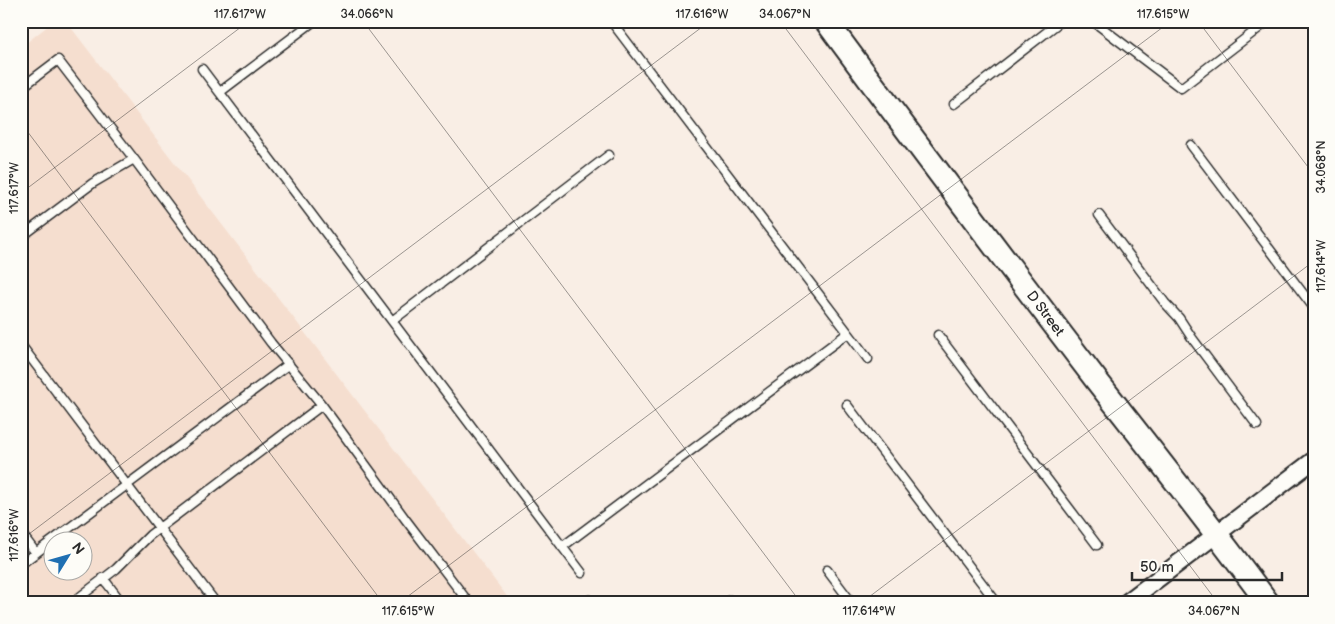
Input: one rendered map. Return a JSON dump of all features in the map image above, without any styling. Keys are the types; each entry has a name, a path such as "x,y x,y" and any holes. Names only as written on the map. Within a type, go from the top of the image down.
{"street":[{"name":"D Street","path":"826,21 1097,380 1217,533 1268,603"},
{"path":"1126,603 1314,460"}],"lane":[{"path":"220,92 314,21"},
{"path":"611,21 868,359"},
{"path":"954,104 1061,21"},
{"path":"1093,21 1181,88 1268,21"},
{"path":"21,88 58,60 272,343 322,405 469,603"},
{"path":"202,69 582,573"},
{"path":"1191,145 1314,308"},
{"path":"392,321 609,155"},
{"path":"21,237 93,182 134,159"},
{"path":"1099,215 1165,303 1179,318 1257,425"},
{"path":"562,547 848,333"},
{"path":"938,335 1097,545"},
{"path":"21,345 216,603"},
{"path":"21,564 289,364"},
{"path":"72,603 116,569 160,528 322,405"},
{"path":"847,405 996,603"},
{"path":"21,533 36,553"},
{"path":"1314,551 1314,556"},
{"path":"827,570 852,603"},
{"path":"103,578 122,603"}],"shaded area":[{"path":"54,21 66,21 512,603 21,603 21,47"}]}
